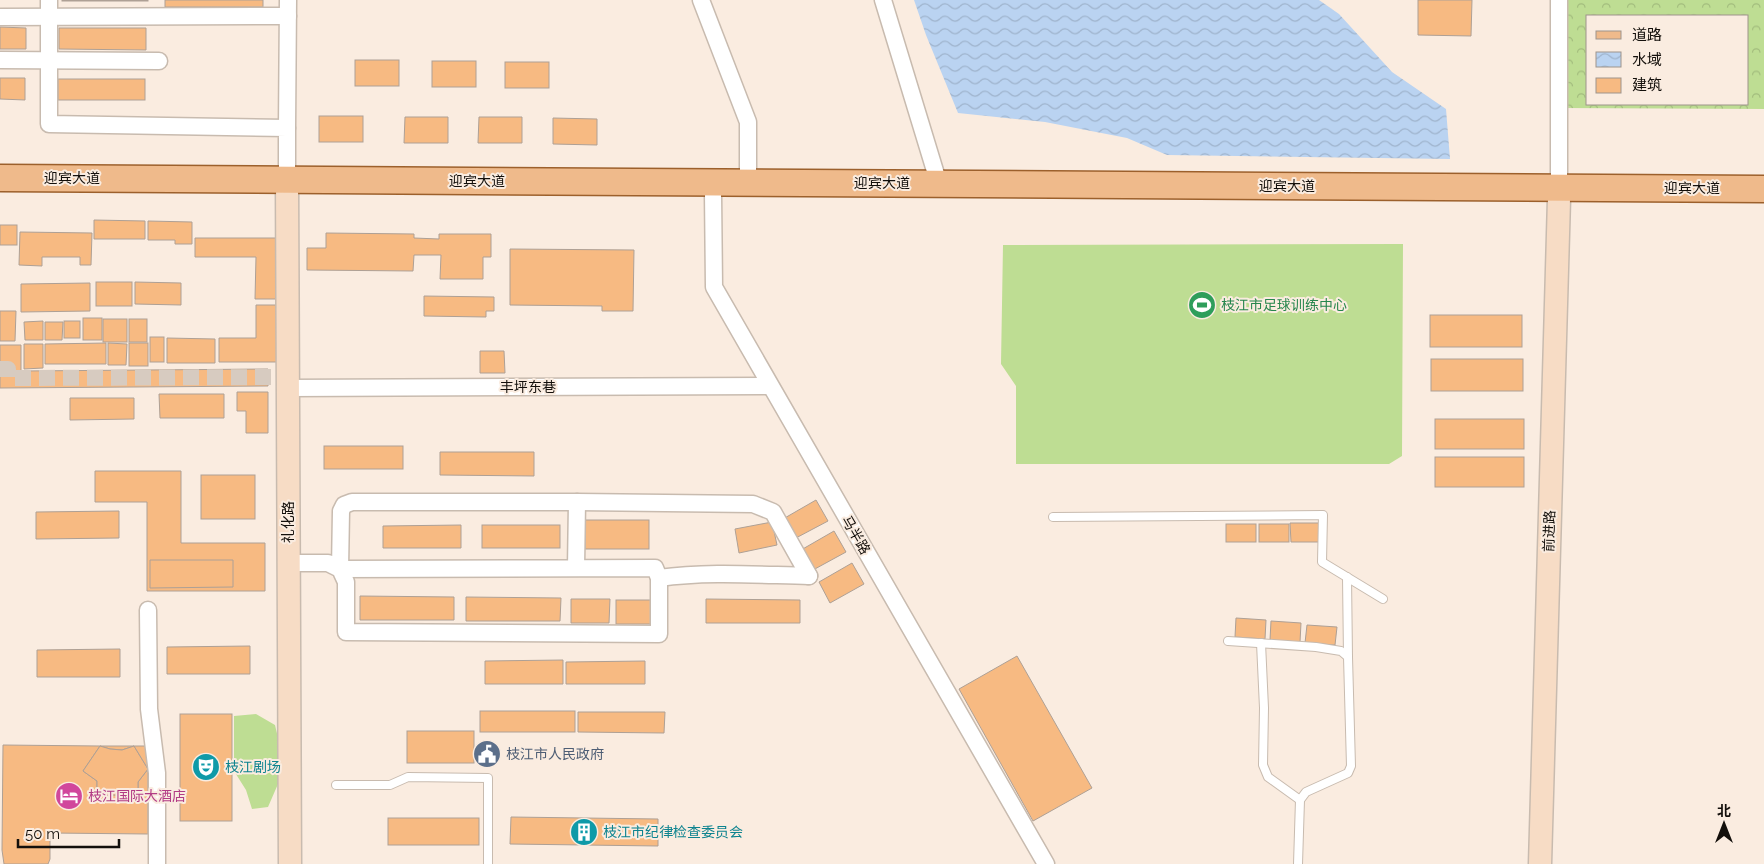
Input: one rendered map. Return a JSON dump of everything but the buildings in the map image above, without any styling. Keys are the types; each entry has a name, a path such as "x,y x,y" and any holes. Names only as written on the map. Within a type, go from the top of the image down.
{"main road":[{"name":"迎宾大道","path":"0,178 713,194 1559,193 1764,189"},
{"name":"迎宾大道","path":"0,189 748,182 1559,193 1764,200"}],"street":[{"path":"49,0 48,124 287,128"},
{"path":"701,0 748,122 748,182"},
{"path":"883,0 938,184"},
{"path":"1559,0 1559,193"},
{"path":"0,17 49,17 288,8 287,185"},
{"path":"0,60 159,61"},
{"name":"礼化路","path":"287,185 290,864"},
{"name":"前进路","path":"1540,864 1559,193"},
{"name":"马半路","path":"713,194 714,287 769,386 1046,864"},
{"name":"丰坪东巷","path":"288,388 769,386"},
{"path":"289,563 328,563 340,569 655,568 658,578 658,634 346,632 346,582 340,569 341,512 344,505 352,502 753,504 773,512 809,576 716,574 658,578"},
{"path":"576,568 577,502"},
{"path":"148,610 150,709 157,773 156,864"}],"lane":[{"path":"1053,518 1323,515 1322,562 1383,599"},
{"path":"1298,864 1300,800 1306,792 1348,773 1351,766 1347,577"},
{"path":"1228,641 1316,647 1341,651 1348,657"},
{"path":"1261,643 1264,708 1263,765 1268,777 1300,800"},
{"path":"336,784 390,784 408,777 488,778 488,864"}],"green space":[{"path":"1559,0 1764,0 1764,109 1559,108"},
{"name":"枝江市足球训练中心","path":"1403,244 1402,456 1389,464 1016,464 1016,386 1001,364 1003,245"},
{"path":"256,714 275,725 282,755 278,784 268,807 252,809 246,790 234,771 234,716"}],"water":[{"path":"914,0 1319,0 1339,14 1392,72 1446,109 1450,159 1167,155 1127,138 1045,122 958,113 926,35"}],"tunnel":[{"path":"0,369 8,369 8,378 288,377"}],"place":[{"name":"枝江市足球训练中心","path":"1202,305"},
{"name":"枝江市人民政府","path":"487,754"},
{"name":"枝江剧场","path":"206,767"},
{"name":"枝江国际大酒店","path":"69,796"},
{"name":"枝江市纪律检查委员会","path":"584,832"}]}
